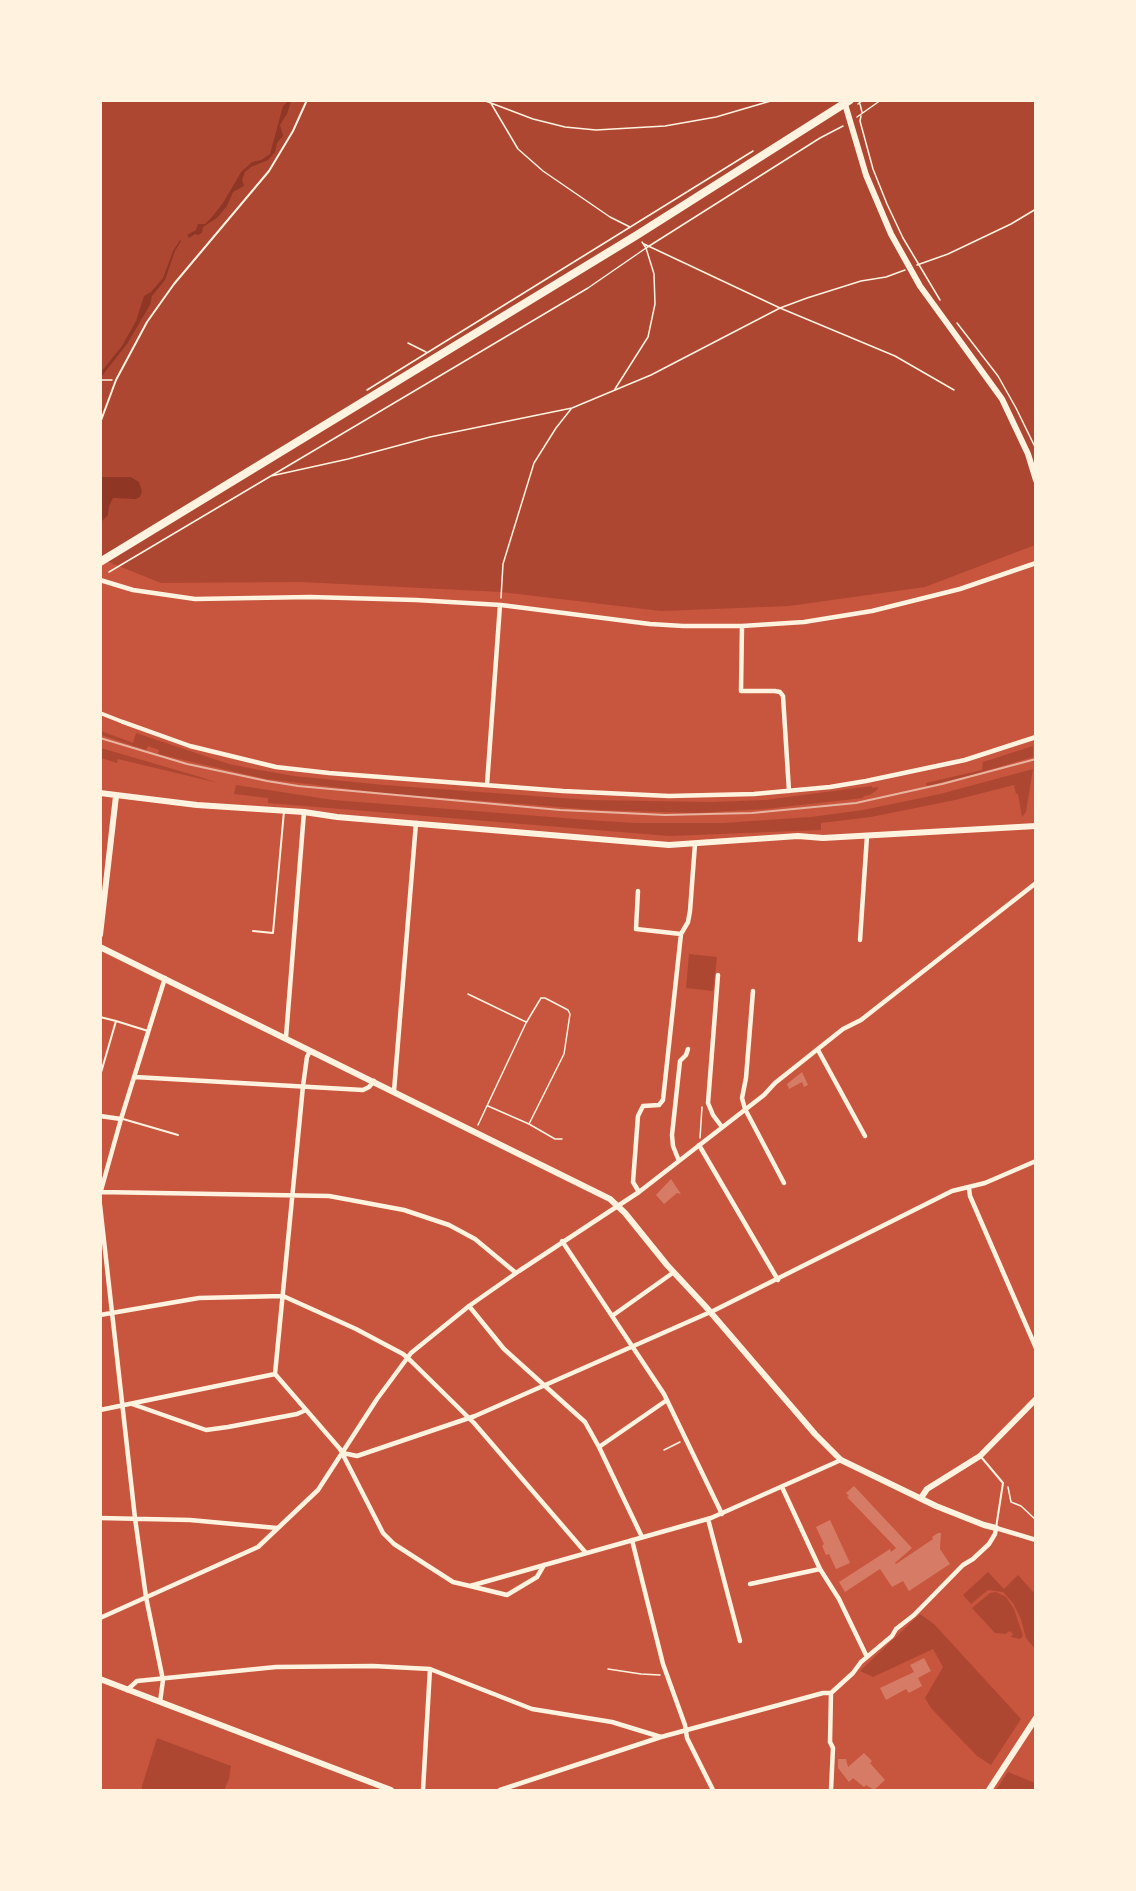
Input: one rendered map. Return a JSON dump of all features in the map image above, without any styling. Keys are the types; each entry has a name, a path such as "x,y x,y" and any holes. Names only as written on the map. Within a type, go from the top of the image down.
{"main road":[{"path":"100,562 637,235 848,102"}],"street":[{"path":"848,102 850,122 874,199 909,269 941,317 1002,399 1028,454 1035,480"},
{"path":"100,580 133,590 195,599 378,598 500,605 650,624 741,626 804,622 872,611 960,589 1035,563"},
{"path":"487,785 500,605"},
{"path":"741,626 741,691 775,691 780,692 783,696 789,792"},
{"path":"100,713 190,746 276,767 487,785 669,796 789,792 866,781 965,760 1035,737"},
{"path":"100,794 197,805 304,812 626,843 669,845 798,836 823,838 1035,826"},
{"path":"100,935 116,795"},
{"path":"285,1038 304,812"},
{"path":"394,1091 416,823"},
{"path":"860,940 867,836"},
{"path":"639,1192 633,1182 638,1116 643,1106 659,1105 663,1100 681,934 688,922 690,911 695,844"},
{"path":"100,1618 258,1547 318,1490 406,1358 469,1306 639,1192 764,1095 775,1083 843,1029 861,1020 1035,883"},
{"path":"638,891 636,928 681,934"},
{"path":"100,947 610,1199 829,1450 841,1460 952,1513 984,1526 1035,1540"},
{"path":"718,975 708,1103 712,1115 722,1127"},
{"path":"165,978 121,1119 101,1193 294,1194 329,1196 404,1210 449,1225 475,1239 516,1273"},
{"path":"753,991 746,1078 742,1098 745,1109 784,1183"},
{"path":"679,1161 672,1146 672,1135 680,1062 688,1049"},
{"path":"818,1050 864,1136"},
{"path":"310,1051 303,1086 275,1374 343,1453 383,1533 403,1550 453,1582 507,1595 537,1577 544,1565"},
{"path":"135,1077 363,1090 369,1088 374,1081"},
{"path":"100,1116 121,1119"},
{"path":"699,1145 778,1280"},
{"path":"343,1453 357,1456 468,1418 710,1312 952,1191 999,1178 1035,1161"},
{"path":"969,1188 970,1197 1035,1348"},
{"path":"100,1205 135,1518 146,1598 163,1680 160,1702"},
{"path":"562,1242 667,1400 722,1514"},
{"path":"612,1316 674,1272"},
{"path":"100,1315 199,1298 283,1296 356,1329 406,1358 468,1418 585,1553"},
{"path":"469,1306 504,1349 585,1422 642,1537"},
{"path":"100,1410 275,1374"},
{"path":"599,1447 667,1400"},
{"path":"921,1498 927,1489 980,1456 1035,1400"},
{"path":"132,1404 206,1430 228,1428 297,1414 306,1410"},
{"path":"470,1586 708,1519 841,1460"},
{"path":"782,1487 820,1569 839,1599 867,1657"},
{"path":"100,1518 225,1522 278,1528"},
{"path":"708,1519 740,1641"},
{"path":"500,1791 661,1737 823,1693 831,1693 963,1565 973,1559 988,1544 996,1528"},
{"path":"632,1540 667,1675 687,1738 713,1791"},
{"path":"750,1584 820,1569"},
{"path":"128,1690 137,1681 276,1667 373,1666 430,1670 532,1709 612,1722 661,1737"},
{"path":"423,1791 430,1670"},
{"path":"100,1679 391,1791"},
{"path":"831,1693 830,1742 833,1748 831,1791"},
{"path":"989,1791 1035,1718"}],"lane":[{"path":"100,423 116,380 147,322 160,303 269,171 293,131 307,100"},
{"path":"254,931 273,933 284,811"},
{"path":"100,1017 148,1031"},
{"path":"100,1076 116,1021"},
{"path":"121,1119 178,1135"},
{"path":"980,1456 1003,1483 996,1528"}],"path":[{"path":"483,100 532,119 566,128 596,130 665,126 716,117 774,100"},
{"path":"489,100 518,150 543,171 610,217 630,227"},
{"path":"109,572 588,288 649,246 820,138 850,122 881,100"},
{"path":"860,104 863,108 860,121 873,169 903,238 918,265"},
{"path":"360,394 755,150"},
{"path":"267,477 348,459 430,437 572,408 651,375 780,308 909,269 948,254 1011,224 1035,209"},
{"path":"614,390 648,337 655,304 654,274 646,248 637,235"},
{"path":"643,243 780,308 895,356 954,390"},
{"path":"408,343 426,352 432,350"},
{"path":"100,380 116,380"},
{"path":"500,605 503,564 534,463 572,408"},
{"path":"468,994 526,1023"},
{"path":"475,1131 526,1023 541,998 555,1002 568,1010 570,1014 564,1054 530,1124"},
{"path":"487,1106 530,1124 555,1139 562,1138"},
{"path":"664,1450 686,1439"},
{"path":"1003,1483 1009,1487 1011,1502 1021,1506 1035,1520"},
{"path":"608,1669 667,1675"}],"shaded area":[{"path":"100,101 1035,101 1035,545 925,587 789,606 661,611 501,592 301,582 161,583 101,559"},
{"path":"291,101 287,114 280,125 283,136 277,143 275,152 268,160 245,172 242,180 244,186 233,192 227,206 217,218 203,227 202,233 189,238 187,235 196,230 198,224 205,224 219,210 241,172 252,162 261,160 270,154 283,106"},
{"path":"180,240 165,280 152,296 150,305 127,344 101,377 101,372 122,346 136,321 144,296 151,292 163,278 173,251"},
{"path":"101,477 131,477 139,482 142,491 140,497 136,499 113,498 108,515 101,522"},
{"path":"101,731 133,743 136,733 229,764 254,769 294,776 384,785 589,800 710,802 765,800 872,786 878,789 863,798 765,809 696,813 596,810 384,793 266,779 158,754 159,750 148,746 146,750 101,735"},
{"path":"1033,746 1033,757 927,786 926,783 982,770 983,762"},
{"path":"101,748 218,783 118,759 117,763 101,758"},
{"path":"1033,769 1026,812 1022,817 1014,785 871,817 821,823 821,830 669,836 268,803 268,798 234,794 236,785 333,800 602,821 723,823 811,817 863,810 940,794"},
{"path":"689,954 717,957 713,991 686,988"},
{"path":"988,1572 1004,1589 1018,1575 1035,1594 1035,1649 1026,1638 1021,1619 1013,1603 1003,1592 988,1590 971,1604 963,1595"},
{"path":"996,1592 1006,1597 1014,1609 1023,1636 1020,1639 1011,1637 1013,1634 1010,1631 1005,1634 995,1633 972,1608 990,1593"},
{"path":"920,1614 934,1624 1021,1719 991,1765 977,1756 931,1708 925,1698 943,1667 933,1649 873,1677 860,1671"},
{"path":"157,1738 231,1766 224,1790 142,1790"},
{"path":"1008,1772 1035,1783 1035,1790 996,1790"}],"building":[{"path":"802,1072 808,1085 804,1087 802,1082 789,1089 787,1084"},
{"path":"671,1179 681,1194 677,1193 664,1204 656,1195"},
{"path":"854,1486 912,1548 896,1564 933,1539 932,1537 941,1533 940,1549 950,1564 909,1591 903,1581 892,1587 880,1569 845,1592 839,1582 890,1549 891,1552 896,1548 847,1497 849,1496 846,1493"},
{"path":"830,1520 850,1563 836,1569 829,1554 826,1555 822,1546 824,1544 816,1527"},
{"path":"924,1658 931,1671 918,1678 922,1686 909,1693 906,1689 886,1700 880,1688 914,1672 910,1665"},
{"path":"864,1753 885,1780 874,1790 866,1785 864,1787 853,1778 849,1782 838,1768 838,1759 846,1759 848,1767"}],"waterway":[{"path":"210,221 225,202"}],"railway":[{"path":"100,738 187,764 298,786 560,810 665,815 752,813 856,803 942,784 1036,759"}]}
